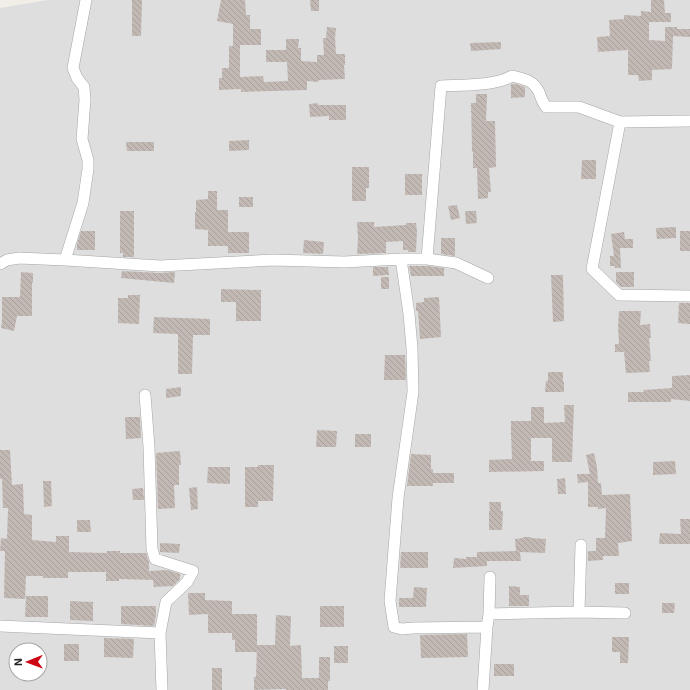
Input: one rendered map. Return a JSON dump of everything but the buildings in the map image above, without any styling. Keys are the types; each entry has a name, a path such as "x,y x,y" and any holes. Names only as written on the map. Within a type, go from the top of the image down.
{"street":[{"path":"65,260 83,203 88,169 88,160 82,139 85,100 84,87 72,68 86,0"},
{"path":"427,259 441,86 486,83 506,79 512,76 532,82 538,90 546,107 579,107 620,122 690,121"},
{"path":"620,122 592,269 619,295 690,296"},
{"path":"0,264 7,260 19,258 160,266 273,260 344,262 427,259 456,263 488,278"},
{"path":"401,259 412,341 413,392 397,514 390,601 394,627 402,629 487,627"},
{"path":"145,395 149,447 152,549 155,559 193,570 187,582 166,602 160,633 162,690"},
{"path":"579,612 581,545"},
{"path":"483,690 489,614 490,577"},
{"path":"489,614 579,612 625,613"},
{"path":"0,626 160,633"}],"shaded area":[{"path":"48,0 690,0 690,690 0,690 0,8"}]}
